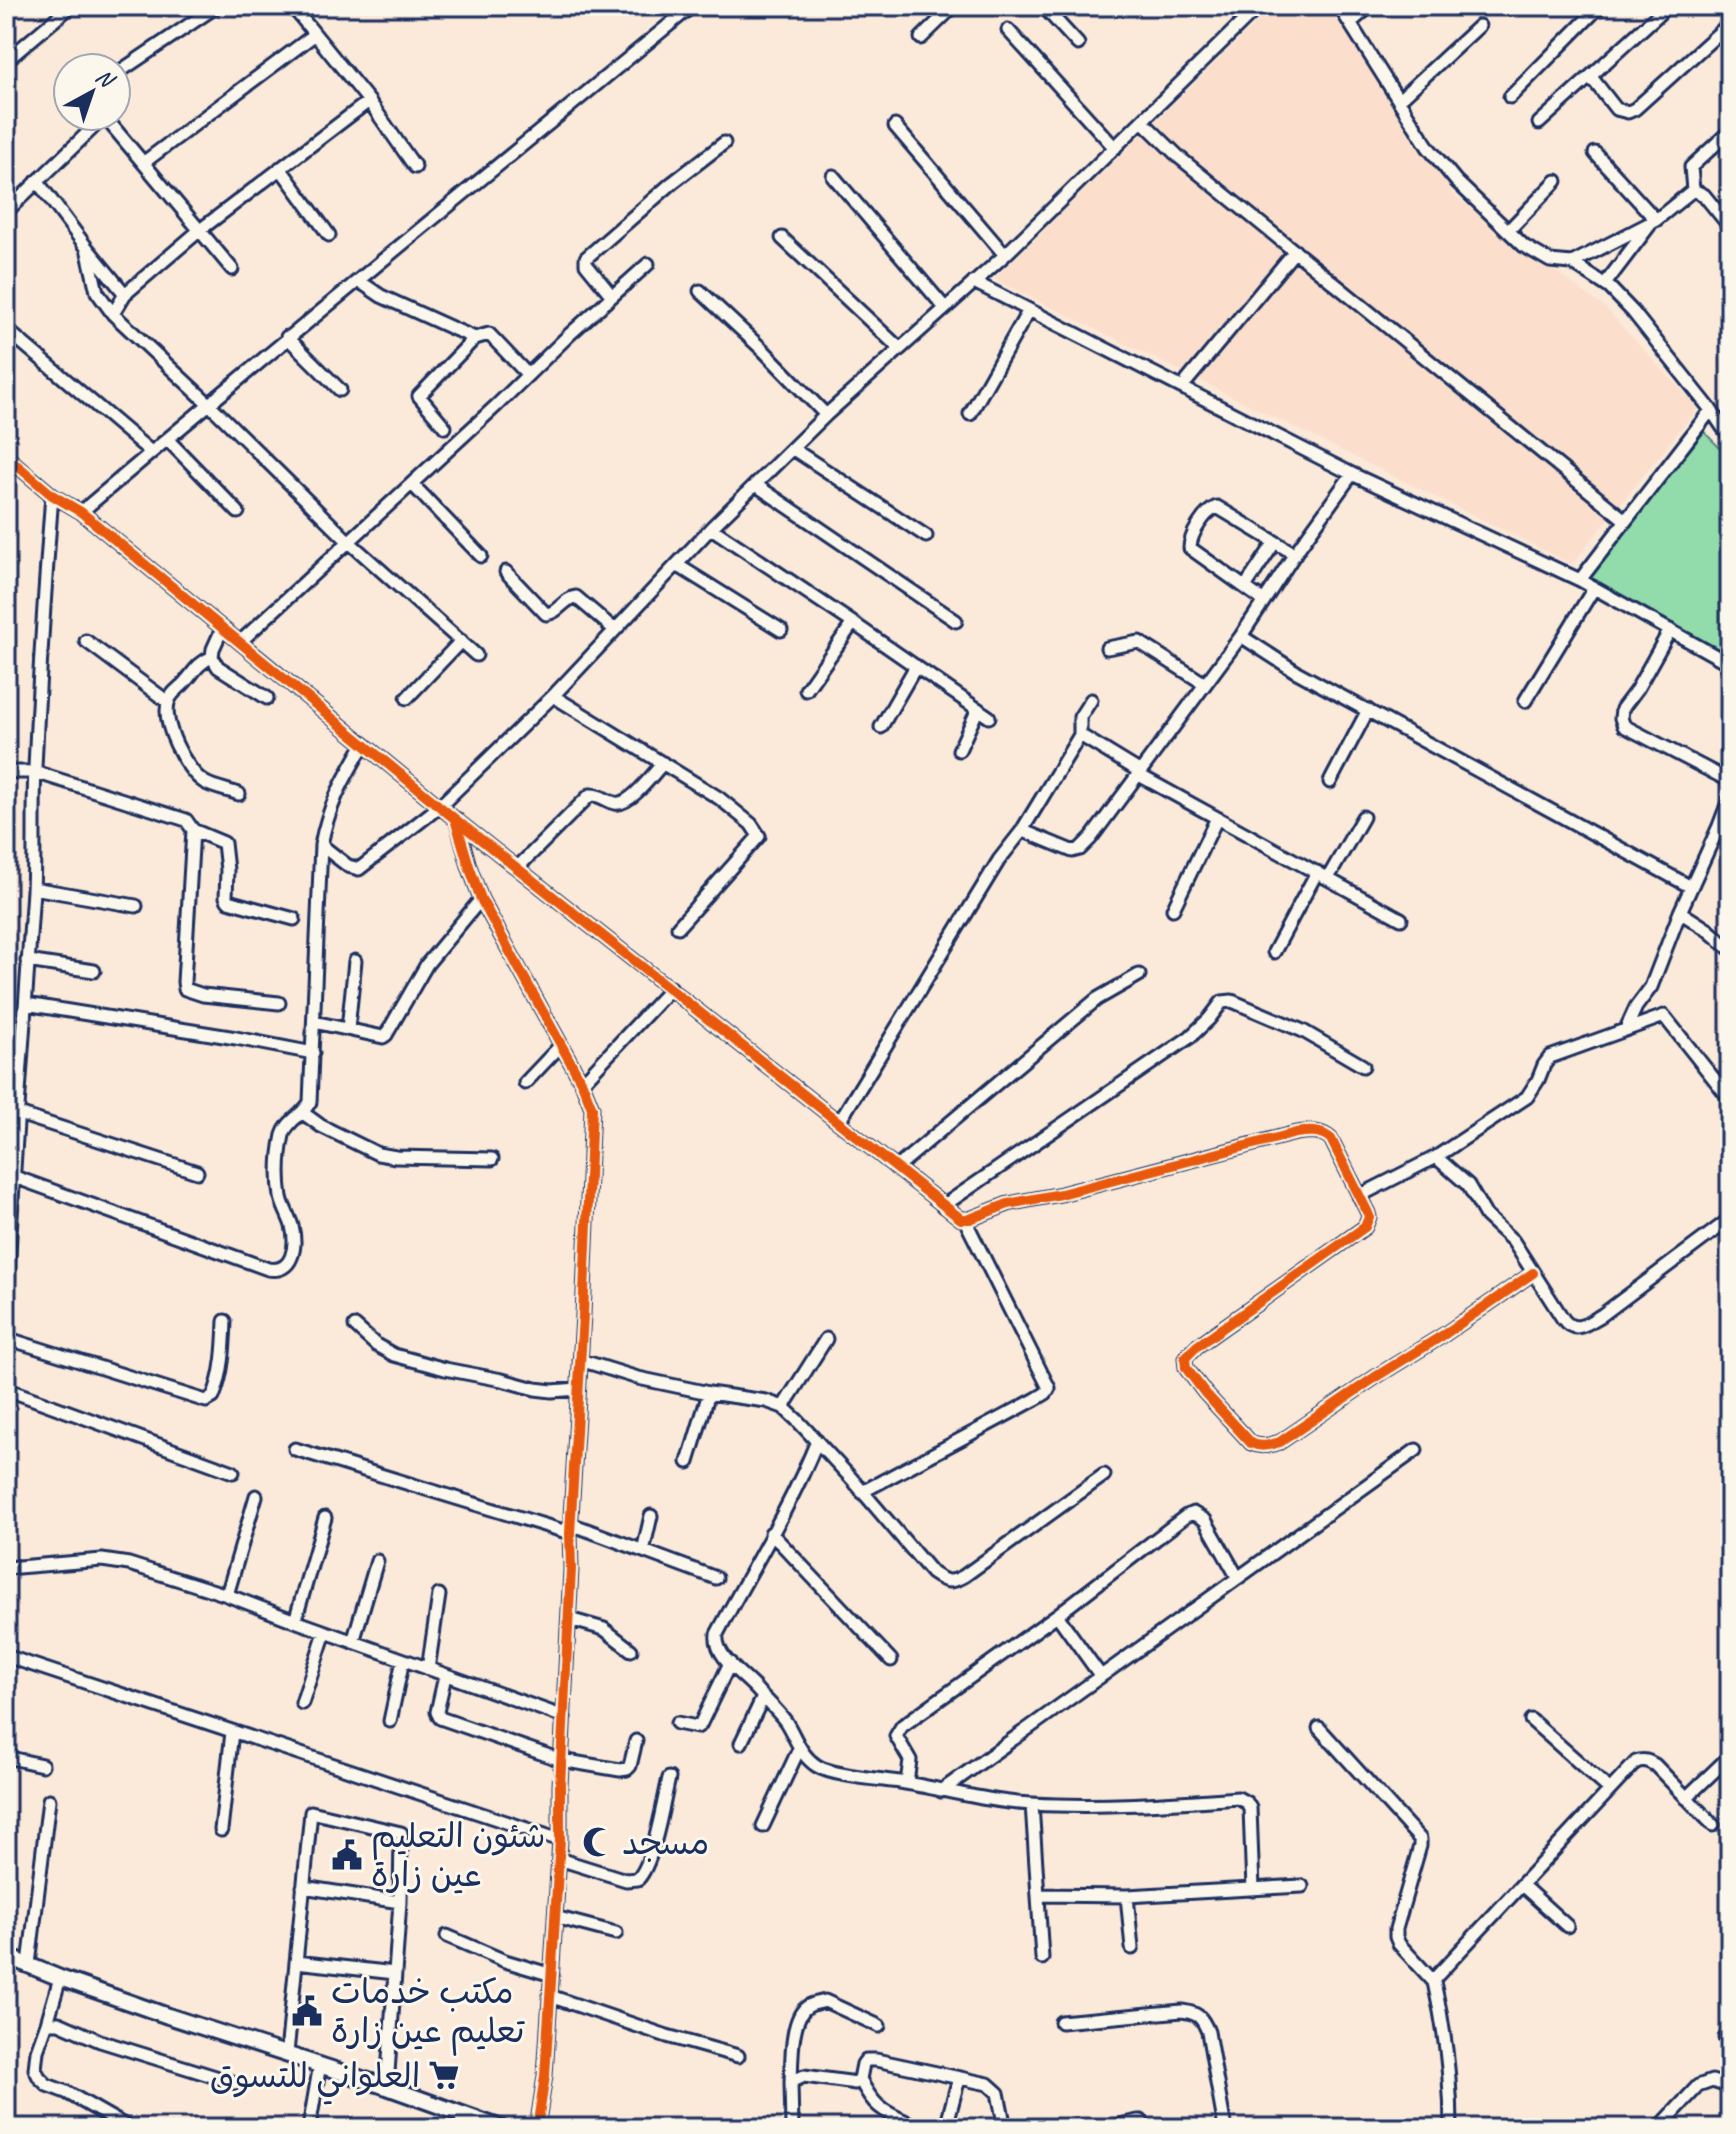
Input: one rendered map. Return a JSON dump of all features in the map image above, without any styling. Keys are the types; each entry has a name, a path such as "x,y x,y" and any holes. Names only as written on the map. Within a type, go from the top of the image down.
{"street":[{"path":"6,61 71,6"},
{"path":"132,63 217,6"},
{"path":"292,6 369,101 415,167"},
{"path":"81,512 287,337 692,6"},
{"path":"921,38 954,6"},
{"path":"1043,6 1078,44"},
{"path":"321,845 348,866 359,869 440,806 553,696 711,528 826,415 1005,255 1259,6"},
{"path":"1339,6 1438,160 1524,246 1550,261 1572,263 1605,284 1633,312 1730,438"},
{"path":"1350,23 1370,6"},
{"path":"1510,97 1600,6"},
{"path":"1539,123 1661,8"},
{"path":"1591,77 1616,109 1628,112 1730,23"},
{"path":"1399,100 1479,26"},
{"path":"1008,30 1115,148"},
{"path":"143,163 314,35"},
{"path":"113,314 125,294 200,230 369,101"},
{"path":"1143,122 1180,158 1625,520"},
{"path":"895,126 1005,255"},
{"path":"1693,190 1691,167 1730,131"},
{"path":"6,212 88,132"},
{"path":"117,132 232,269"},
{"path":"612,296 586,264 586,258 672,183 724,143"},
{"path":"1595,153 1654,222"},
{"path":"280,168 329,235"},
{"path":"833,176 945,308"},
{"path":"37,181 125,294"},
{"path":"1508,231 1556,181"},
{"path":"1605,284 1654,222 1693,190"},
{"path":"1693,190 1704,195 1730,227"},
{"path":"1572,263 1654,222"},
{"path":"782,238 899,348"},
{"path":"87,248 97,292 113,314 348,541 476,655"},
{"path":"1187,381 1295,251"},
{"path":"240,642 648,264"},
{"path":"359,281 419,315 475,338"},
{"path":"974,282 1352,474 1580,580 1730,664"},
{"path":"700,291 826,415"},
{"path":"970,414 1029,310"},
{"path":"6,329 151,452"},
{"path":"445,427 419,396 475,338 489,334 528,375"},
{"path":"287,337 340,390"},
{"path":"1580,580 1711,410"},
{"path":"168,440 238,512"},
{"path":"793,449 926,536"},
{"path":"6,456 52,495 81,512 455,819 954,1215 965,1220 1049,1388 1036,1399 862,1492"},
{"path":"1021,832 1076,852 1091,838 1241,636 1352,474"},
{"path":"412,484 481,556"},
{"path":"756,485 956,621"},
{"path":"6,1314 12,1176 19,1114 33,888 35,772 52,495"},
{"path":"1264,601 1190,548 1190,540 1210,509 1217,507 1295,554"},
{"path":"711,528 983,713 959,750"},
{"path":"1245,587 1275,542"},
{"path":"677,565 781,630"},
{"path":"506,572 546,614 553,613 571,597 576,597 615,630"},
{"path":"1525,701 1594,588"},
{"path":"806,690 853,623"},
{"path":"222,629 212,657 218,667 267,698"},
{"path":"1670,630 1637,689 1622,709 1624,726 1730,781"},
{"path":"1241,636 1295,671 1691,887"},
{"path":"86,641 168,702"},
{"path":"407,698 461,641"},
{"path":"1107,648 1139,642 1205,684"},
{"path":"212,657 195,668 178,688 168,702 168,716 173,736 191,770 209,785 239,794"},
{"path":"881,727 916,666"},
{"path":"553,696 719,798 751,824 759,836 678,927"},
{"path":"839,1122 999,860 1021,832 1080,735 1080,717 1091,700"},
{"path":"1330,782 1368,710"},
{"path":"1080,735 1217,818 1401,919"},
{"path":"12,1176 276,1271 284,1269 290,1262 293,1230 281,1197 280,1156 283,1137 290,1122 303,1113 310,1102 321,845 336,792 364,744"},
{"path":"518,867 590,795 598,794 616,804 624,803 645,785 663,763"},
{"path":"6,772 35,772 186,820 193,830 224,843 228,901 294,919"},
{"path":"1626,1029 1636,1007 1651,987 1730,797"},
{"path":"1274,952 1363,817"},
{"path":"1173,909 1217,818"},
{"path":"455,819 481,899 582,1083 592,1108 571,1528 559,1859 545,2076 537,2128"},
{"path":"193,830 185,989 203,995 279,1003"},
{"path":"33,888 136,906"},
{"path":"314,1022 383,1037 386,1035 427,964 481,899"},
{"path":"1680,912 1730,949"},
{"path":"27,961 94,971"},
{"path":"348,1029 355,961"},
{"path":"896,1168 1097,999 1139,975"},
{"path":"582,1083 671,988"},
{"path":"943,1206 1190,1037 1222,1002 1232,1001 1303,1031 1363,1066"},
{"path":"26,1004 313,1053"},
{"path":"1359,1196 1436,1157 1527,1097 1550,1057 1664,1016 1730,1099"},
{"path":"525,1083 561,1045"},
{"path":"303,1113 321,1126 378,1154 492,1159"},
{"path":"19,1114 197,1172"},
{"path":"965,1220 1008,1204 1061,1194 1296,1133 1322,1133 1331,1139 1369,1217 1365,1227 1197,1346 1185,1358 1186,1368 1247,1440 1265,1447 1280,1442 1533,1273"},
{"path":"1436,1157 1468,1185 1486,1216 1513,1241 1571,1328 1582,1327 1613,1307 1730,1219"},
{"path":"6,1338 206,1401 213,1397 219,1380 225,1321"},
{"path":"355,1326 376,1345 394,1355 535,1389 578,1389"},
{"path":"783,1407 826,1339"},
{"path":"580,1360 638,1378 766,1401 783,1407 817,1441 932,1573 947,1583 964,1576 1104,1475"},
{"path":"6,1389 233,1472"},
{"path":"688,1462 709,1393"},
{"path":"817,1441 802,1477 717,1634 718,1648 785,1721 799,1749 821,1768 987,1799 1032,1804 1151,1804 1238,1798 1250,1808 1253,1890"},
{"path":"295,1449 571,1528 716,1578"},
{"path":"941,1791 1416,1450"},
{"path":"227,1595 256,1496"},
{"path":"907,1783 910,1760 898,1741 898,1731 1186,1516 1193,1513 1205,1520 1238,1578"},
{"path":"643,1551 651,1516"},
{"path":"295,1621 325,1518"},
{"path":"771,1533 891,1660"},
{"path":"6,1568 115,1561 227,1595 564,1717"},
{"path":"353,1642 377,1561"},
{"path":"428,1669 439,1595"},
{"path":"1057,1615 1100,1675"},
{"path":"569,1619 604,1629 631,1650"},
{"path":"302,1703 325,1632"},
{"path":"6,1656 560,1840"},
{"path":"390,1721 403,1660"},
{"path":"677,1723 700,1725 730,1663"},
{"path":"445,1676 437,1706 440,1718 561,1760 627,1769 636,1741"},
{"path":"741,1743 763,1697"},
{"path":"1531,1720 1610,1790"},
{"path":"1319,1728 1420,1839 1396,1937 1434,1982 1446,2045 1451,2128"},
{"path":"221,1830 232,1732"},
{"path":"763,1826 799,1749"},
{"path":"1686,1798 1730,1756"},
{"path":"6,1757 42,1765"},
{"path":"1434,1982 1636,1762 1642,1760 1655,1765 1713,1825"},
{"path":"559,1859 626,1880 638,1879 649,1857 669,1778"},
{"path":"29,1964 49,1800"},
{"path":"1032,1804 1042,1958"},
{"path":"287,2053 311,1812 401,1833 400,1902 387,2087"},
{"path":"1039,1895 1127,1896 1302,1886"},
{"path":"1523,1886 1567,1926"},
{"path":"303,1887 400,1902"},
{"path":"1127,1896 1132,1948"},
{"path":"555,1917 616,1933"},
{"path":"447,1936 505,1961 552,1975"},
{"path":"6,1956 168,2016 387,2087 462,2122 501,2128"},
{"path":"296,1962 395,1973"},
{"path":"60,1978 37,2051 35,2069 47,2085 66,2092 129,2128"},
{"path":"550,1996 667,2036 738,2056"},
{"path":"792,2128 793,2042 805,2007 825,2001 879,2026"},
{"path":"1061,2022 1196,2012 1203,2019 1208,2032 1225,2128"},
{"path":"47,2023 59,2023 100,2041 235,2083"},
{"path":"791,2082 804,2076 855,2083 860,2079 863,2064 869,2059 988,2084 998,2093 1005,2128"},
{"path":"309,2128 320,2064"},
{"path":"947,2123 959,2078"},
{"path":"860,2079 872,2100 884,2112 909,2123"},
{"path":"1659,2128 1698,2086 1712,2081 1730,2087"},
{"path":"1105,2128 1141,2121 1145,2128"}],"shaded area":[{"path":"1273,6 1336,6 1453,195 1605,308 1698,408 1572,564 994,279"}],"green space":[{"path":"1704,432 1730,458 1730,661 1585,579"}],"cycle path":[{"path":"6,456 52,495 81,512 455,819 961,1219 970,1219 1008,1204 1061,1194 1296,1133 1315,1132 1331,1139 1368,1213 1365,1227 1197,1346 1185,1358 1186,1368 1205,1393 1251,1443 1262,1446 1280,1442 1533,1273"},
{"path":"455,819 481,899 582,1083 592,1108 570,1533 560,1840 545,2076 537,2128"}],"place":[{"name":"مسجد","path":"598,1842"},
{"name":"شئون التعليم عين زارة","path":"347,1855"},
{"name":"مكتب خدمات تعليم عين زارة","path":"307,2011"},
{"name":"العلواني للتسوق","path":"444,2075"}]}
